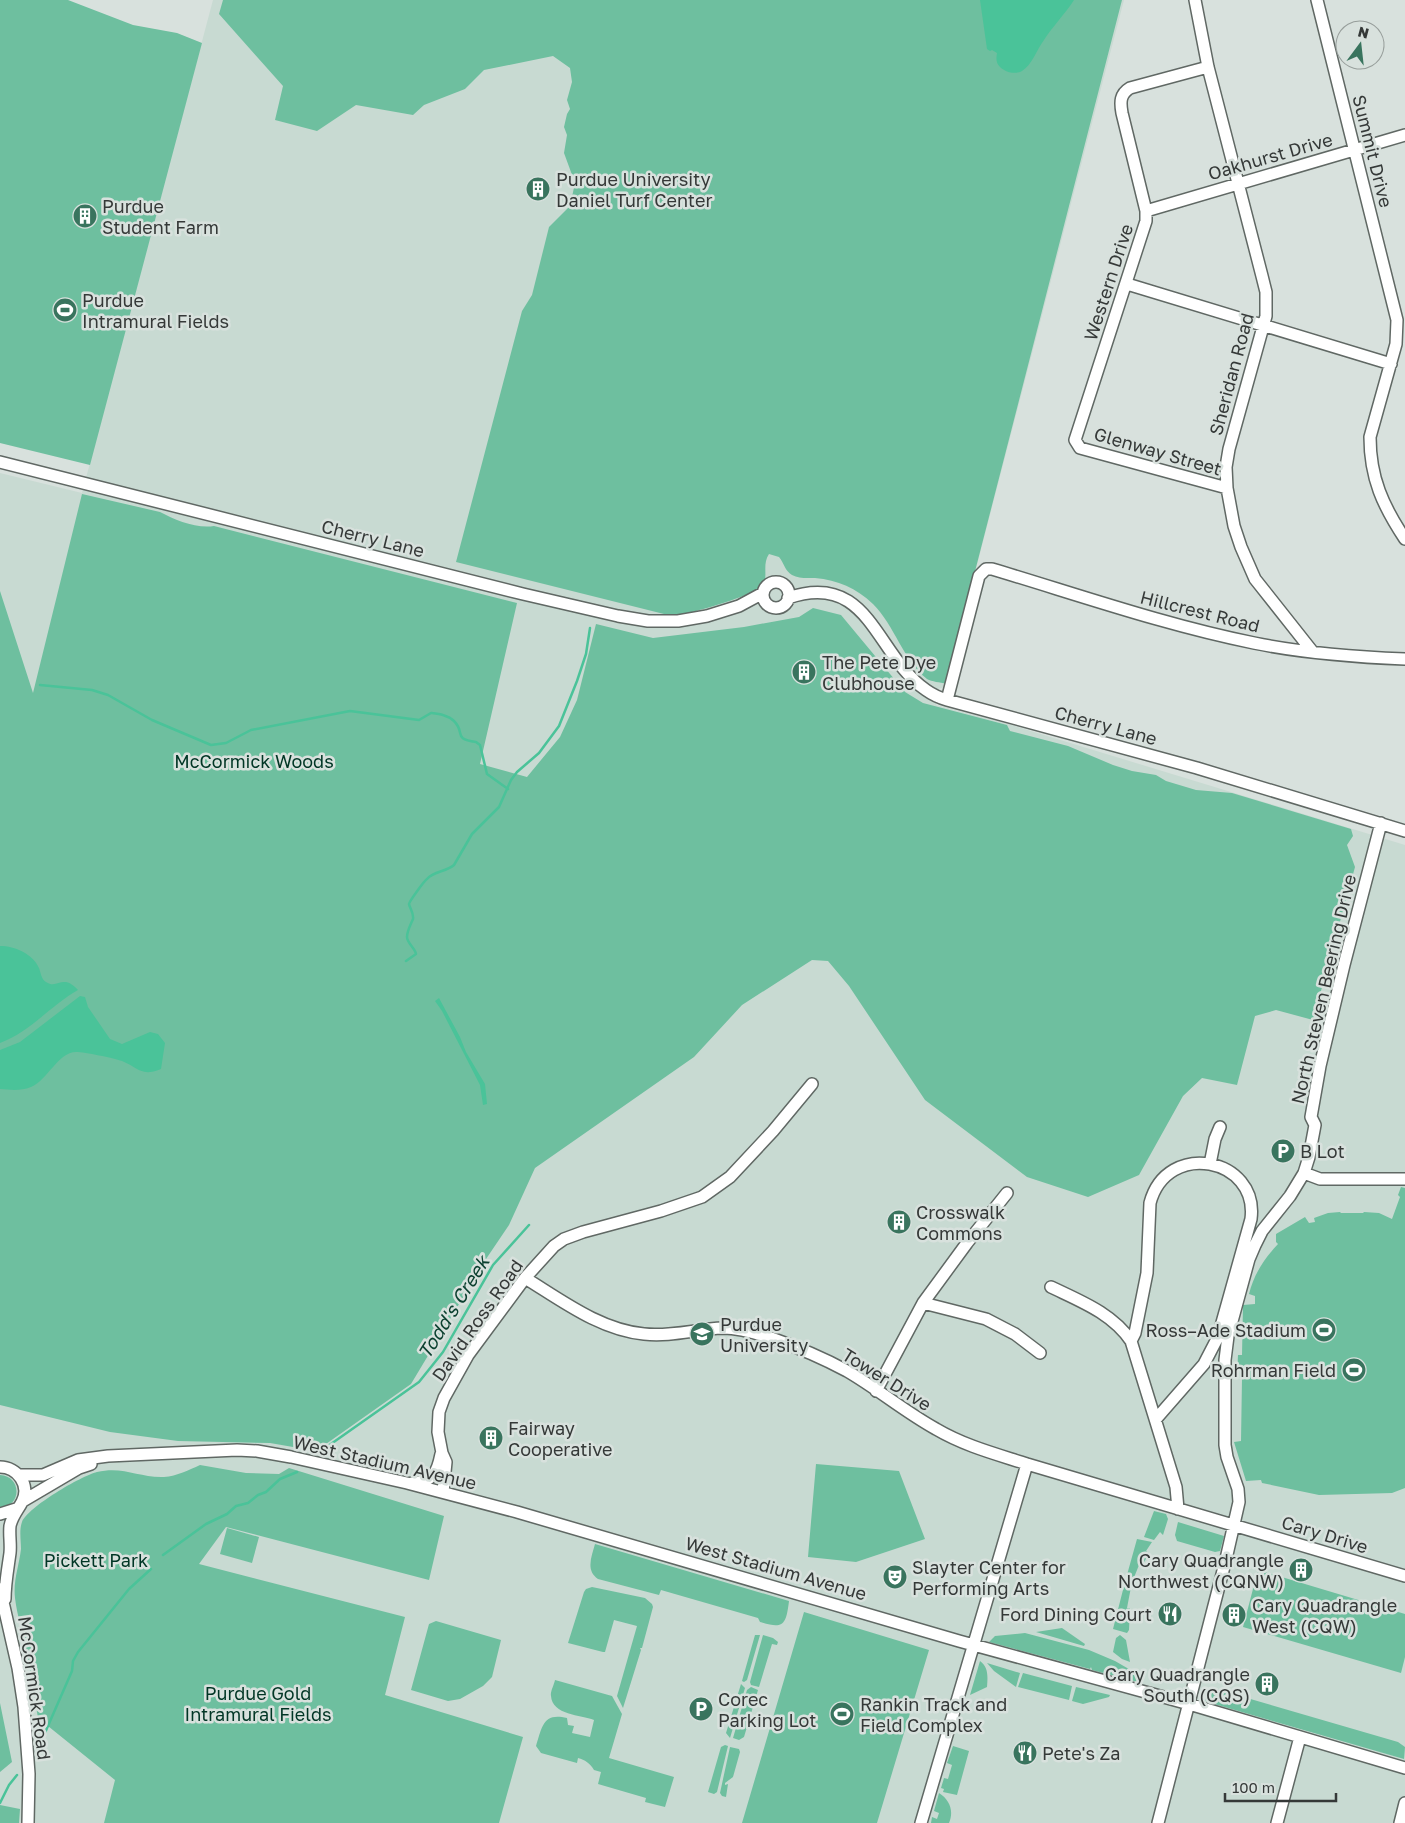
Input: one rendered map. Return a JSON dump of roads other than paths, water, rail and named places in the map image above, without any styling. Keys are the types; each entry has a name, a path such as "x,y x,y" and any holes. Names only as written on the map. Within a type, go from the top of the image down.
{"street":[{"name":"Sheridan Road","path":"1195,0 1208,67 1266,292 1267,304 1264,326 1233,430 1226,467 1226,488 1234,526 1255,579 1312,652"},
{"name":"Summit Drive","path":"1317,0 1397,320 1396,344 1370,437 1370,451 1372,467 1382,499 1405,538"},
{"name":"Western Drive","path":"1080,448 1075,440 1076,436 1146,221 1146,211 1120,102 1121,96 1130,88 1208,67"},
{"name":"Oakhurst Drive","path":"1146,211 1405,135"},
{"path":"1127,284 1391,364"},
{"name":"Glenway Street","path":"1080,448 1226,488"},
{"name":"Cherry Lane","path":"0,462 523,594 618,616 648,621 678,621 707,616 764,598"},
{"name":"Hillcrest Road","path":"947,700 979,576 986,569 992,569 1139,614 1256,644 1312,652 1405,659"},
{"path":"773,582 780,583 787,592 786,602 780,607 772,607 764,598 766,586 773,582"},
{"name":"Cherry Lane","path":"787,592 812,591 840,596 864,615 915,680 926,690 947,700 1198,768 1405,831"},
{"name":"North Steven Beering Drive","path":"1158,1823 1239,1502 1238,1489 1225,1445 1225,1360 1228,1336 1255,1245 1262,1231 1290,1196 1304,1173 1309,1157 1315,1125 1311,1117 1320,1066 1381,823"},
{"name":"David Ross Road","path":"443,1492 446,1462 442,1453 438,1432 439,1412 444,1398 468,1356 525,1278 554,1246 564,1240 608,1224 684,1204 717,1187 730,1177 773,1131 812,1084"},
{"path":"1210,1164 1220,1127"},
{"path":"1131,1341 1135,1333 1147,1274 1150,1203 1159,1181 1179,1167 1195,1162 1210,1164 1237,1177 1246,1188 1252,1206 1251,1219 1218,1337 1212,1352 1197,1372 1156,1419"},
{"path":"1304,1173 1320,1179 1405,1179"},
{"path":"876,1391 923,1303 967,1243 1008,1193"},
{"name":"Tower Drive","path":"525,1278 583,1313 613,1327 642,1334 655,1335 724,1328 755,1333 818,1356 848,1372 914,1418 967,1445 1234,1525"},
{"path":"1051,1287 1109,1318 1119,1325 1131,1341 1176,1487 1178,1509"},
{"path":"923,1303 986,1320 1015,1334 1040,1353"},
{"name":"West Stadium Avenue","path":"10,1470 43,1475 78,1460 108,1456 220,1450 257,1452 291,1457 443,1492 595,1533 973,1645 1189,1704 1405,1768"},
{"path":"407,1484 422,1482 430,1478 438,1468 442,1453"},
{"name":"West Stadium Avenue","path":"0,1514 19,1505 79,1468 129,1456"},
{"path":"0,1458 25,1488 11,1525 10,1551 5,1582 5,1606"},
{"path":"921,1823 1027,1464"},
{"name":"Cary Drive","path":"1234,1525 1405,1576"},
{"name":"McCormick Road","path":"0,1589 18,1668 27,1740 29,1780 28,1823"},
{"path":"1277,1823 1300,1737"},
{"path":"1400,1823 1405,1803"}],"waterway":[{"path":"406,961 416,954 407,937 413,919 410,902 430,876 454,865 472,834 499,807 511,780 517,772 539,753 559,726 586,654 590,628"},
{"path":"40,685 92,690 108,695 152,720 211,745 226,743 251,730 350,711 419,720 431,713 440,714 454,721 464,739 480,745 487,774 508,789"},
{"name":"Todd's Creek","path":"321,1451 419,1382 443,1352 493,1265 529,1225"},
{"name":"Todd's Creek","path":"163,1555 206,1524 227,1514 236,1506 248,1503 258,1495 266,1492 280,1479 297,1472"},
{"name":"Todd's Creek","path":"44,1735 72,1671 73,1661 78,1652 129,1589 151,1569"},
{"name":"Todd's Creek","path":"0,1803 9,1785 17,1775"}],"place":[{"name":"Purdue University Daniel Turf Center","path":"538,189"},
{"name":"Purdue Student Farm","path":"85,216"},
{"name":"Purdue Intramural Fields","path":"65,310"},
{"name":"The Pete Dye Clubhouse","path":"804,672"},
{"name":"B Lot","path":"1283,1151"},
{"name":"Crosswalk Commons","path":"899,1222"},
{"name":"Ross–Ade Stadium","path":"1324,1330"},
{"name":"Purdue University","path":"702,1334"},
{"name":"Rohrman Field","path":"1354,1370"},
{"name":"Fairway Cooperative","path":"491,1438"},
{"name":"Cary Quadrangle Northwest (CQNW)","path":"1301,1570"},
{"name":"Slayter Center for Performing Arts","path":"895,1577"},
{"name":"Ford Dining Court","path":"1170,1614"},
{"name":"Cary Quadrangle West (CQW)","path":"1234,1615"},
{"name":"Cary Quadrangle South (CQS)","path":"1267,1684"},
{"name":"Corec Parking Lot","path":"701,1709"},
{"name":"Rankin Track and Field Complex","path":"842,1714"},
{"name":"Pete's Za","path":"1025,1753"}],"park label":[{"name":"McCormick Woods","path":"254,761"},
{"name":"Pickett Park","path":"96,1560"},
{"name":"Purdue Gold Intramural Fields","path":"258,1704"}]}
